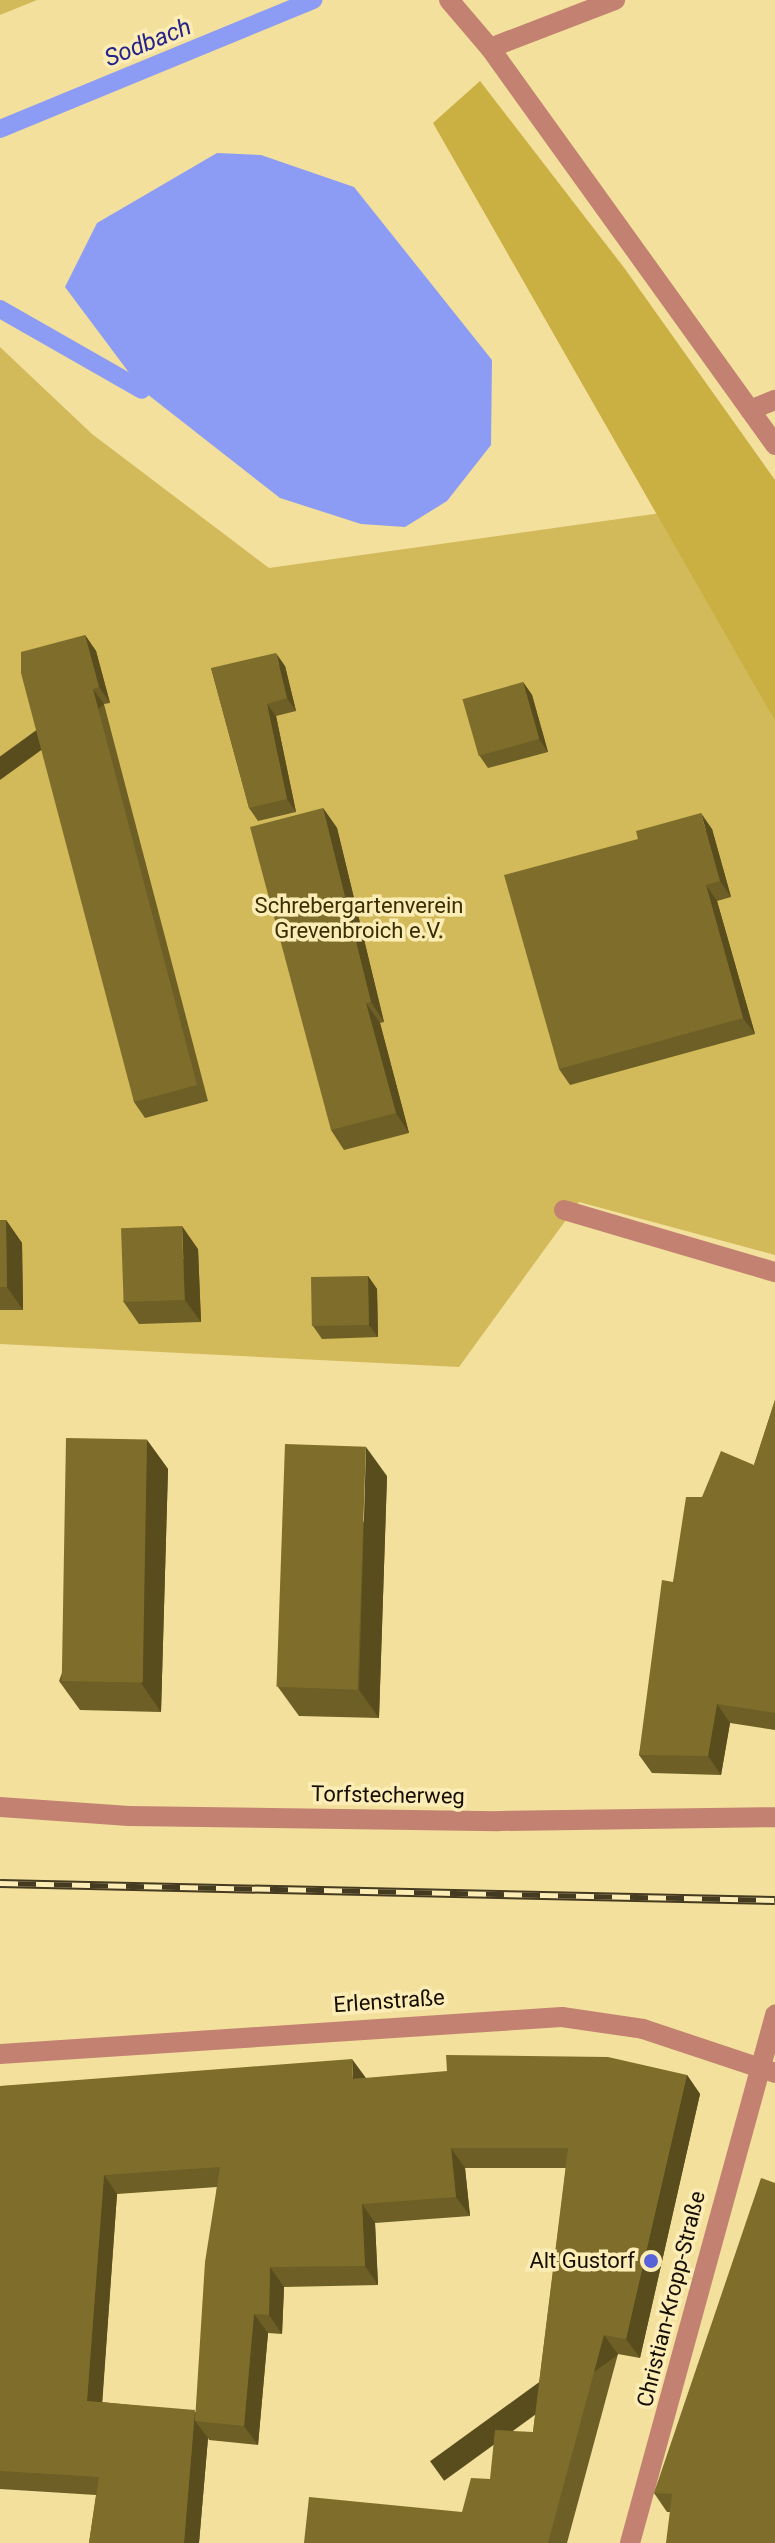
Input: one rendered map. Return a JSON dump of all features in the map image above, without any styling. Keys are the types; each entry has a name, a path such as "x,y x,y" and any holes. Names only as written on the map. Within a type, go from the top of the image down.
{"street":[{"path":"449,0 490,48 775,445"},
{"path":"490,48 615,0"},
{"path":"750,410 775,400"},
{"path":"564,1210 775,1272"},
{"name":"Torfstecherweg","path":"0,1807 129,1816 499,1821 775,1817"},
{"path":"767,2070 775,2015"},
{"name":"Erlenstraße","path":"0,2054 551,2017 643,2029 767,2070"},
{"name":"Christian-Kropp-Straße","path":"630,2543 767,2070"}],"green space":[{"path":"0,0 37,0 0,15"},
{"name":"Schrebergartenverein Grevenbroich e.V.","path":"0,347 92,434 269,568 661,513 775,721 775,1255 579,1202 459,1367 0,1344"}],"shaded area":[{"path":"480,81 625,269 775,480 775,721 433,123"}],"water":[{"path":"217,153 261,155 354,187 492,360 491,445 447,501 405,527 361,524 280,498 142,390 65,287 97,223"}],"building":[{"path":"85,635 99,687 93,689 197,1085 134,1102 21,673 21,652"},
{"path":"276,653 287,698 267,704 287,799 249,808 211,668"},
{"path":"523,682 539,739 479,756 462,699"},
{"path":"323,808 371,1002 366,1003 396,1113 331,1130 250,827"},
{"path":"701,813 720,881 706,885 743,1018 559,1069 504,875 638,839 636,831"},
{"path":"0,1220 6,1220 7,1287 0,1287"},
{"path":"182,1226 185,1300 124,1302 121,1228"},
{"path":"368,1276 369,1325 312,1326 311,1277"},
{"path":"775,1400 775,1713 717,1704 708,1756 639,1755 662,1580 673,1582 686,1497 702,1497 721,1451 754,1465"},
{"path":"66,1438 147,1439 143,1682 62,1681"},
{"path":"285,1444 366,1447 357,1690 277,1687"},
{"path":"446,2055 608,2057 687,2075 626,2339 604,2335 548,2543 304,2543 309,2497 462,2512 471,2478 490,2479 495,2430 533,2432 568,2148 451,2148 456,2197 362,2204 365,2266 270,2267 269,2315 254,2314 244,2426 195,2421 205,2262 220,2167 104,2175 87,2401 195,2410 184,2543 89,2543 99,2477 0,2471 0,2086 352,2059 353,2079 447,2071"},
{"path":"761,2178 775,2183 775,2543 666,2543 672,2494 654,2493"}],"waterway":[{"name":"Sodbach","path":"0,129 313,0"},
{"path":"0,309 142,390"}],"railway":[{"path":"0,1883 775,1900"}],"place":[{"name":"Alt Gustorf","path":"651,2261"}]}
